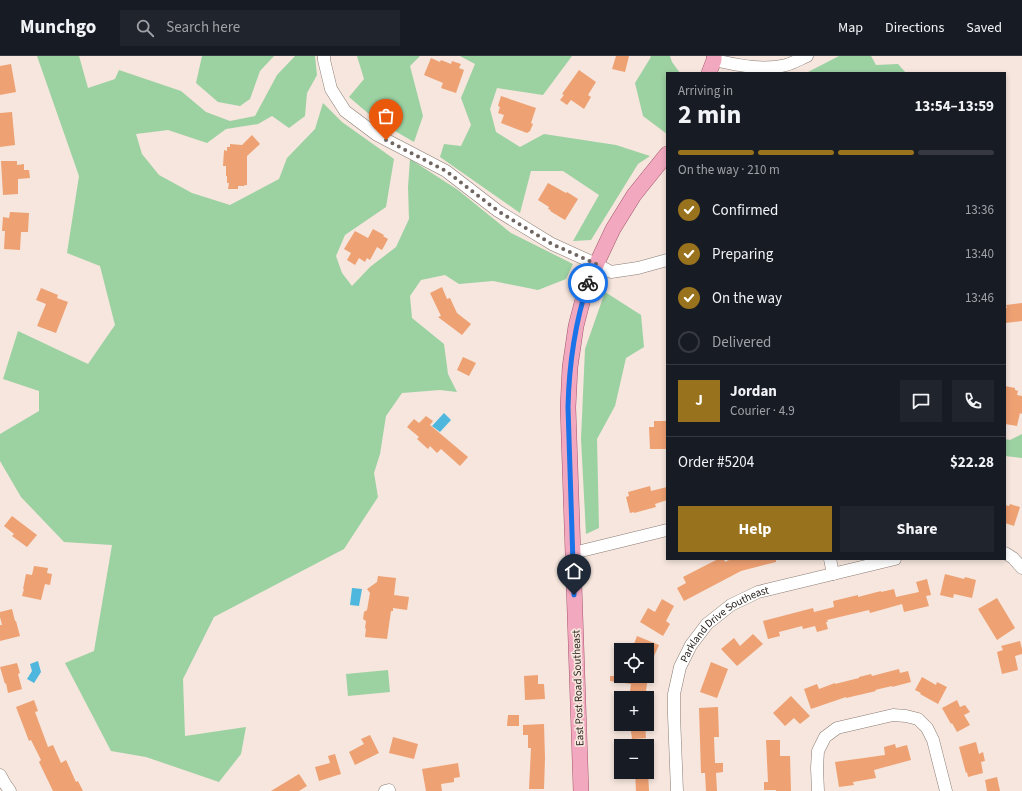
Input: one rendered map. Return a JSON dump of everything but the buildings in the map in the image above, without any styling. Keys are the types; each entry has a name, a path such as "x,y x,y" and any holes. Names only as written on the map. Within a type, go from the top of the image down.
{"main road":[{"name":"East Post Road Southeast","path":"581,791 568,407 569,380 576,326 587,284 613,229 634,195 666,155"}],"street":[{"path":"324,56 331,89 345,111 377,135 446,171 498,211 552,244 611,272 638,268 666,260"},
{"path":"713,63 768,68 787,64 807,56"},
{"path":"573,553 666,530"},
{"path":"1006,554 1013,558 1022,568"},
{"path":"830,560 834,574"},
{"name":"Parkland Drive Southeast","path":"677,791 674,694 680,667 691,646 707,624 731,605 758,592 891,560"},
{"path":"818,791 818,751 825,738 837,728 893,715 918,719 927,728 933,740 946,791"},
{"path":"0,775 10,791"}],"green space":[{"path":"37,56 79,56 88,88 115,79 119,70 181,91 206,112 230,121 255,116 277,75 295,56 315,56 317,75 307,93 305,116 289,128 272,116 258,124 226,129 207,143 168,130 136,134 142,154 159,175 192,193 230,205 279,179 287,158 315,129 323,103 342,122 394,159 386,207 345,235 336,256 342,273 352,286 370,267 396,247 409,219 408,187 410,159 458,190 511,233 573,264 566,279 538,290 493,281 459,284 445,275 421,280 410,296 412,318 444,344 448,374 457,392 440,390 402,393 386,416 380,454 374,473 378,497 344,549 214,617 183,679 185,736 246,727 241,754 219,782 146,757 111,751 65,663 94,651 112,545 64,542 21,497 0,461 0,434 39,411 39,391 3,379 18,331 88,364 115,325 100,266 67,253 79,176"},
{"path":"202,56 274,56 260,71 250,99 240,106 218,102 196,83"},
{"path":"357,56 420,56 410,66 423,116 414,142 376,120 349,97 364,79"},
{"path":"460,56 572,56 543,95 497,88 490,109 496,132 520,147 544,134 616,145 650,156 638,164 591,240 573,241 599,195 563,171 531,171 520,213 440,157 444,144 461,146 471,125 461,98 475,64"},
{"path":"650,56 670,56 672,62 679,72 666,72 666,133 643,116 635,83 651,57"},
{"path":"839,56 871,56 876,65 898,64 905,72 808,72"},
{"path":"605,292 641,315 644,347 626,358 615,406 597,439 599,528 586,534 581,439 585,349"},
{"path":"1022,434 1022,458 1006,456 1006,439 1010,440"},
{"path":"388,670 390,692 348,696 346,674"}],"water":[{"path":"444,413 451,420 440,432 432,426"},
{"path":"352,588 362,589 359,606 350,605"},
{"path":"38,661 41,672 34,683 27,679 32,671 30,664"}],"way so far":[{"path":"386,140 446,171 498,211 552,244 596,264 588,283"}],"route":[{"path":"574,595 568,407 570,367 576,326 588,283"}]}
